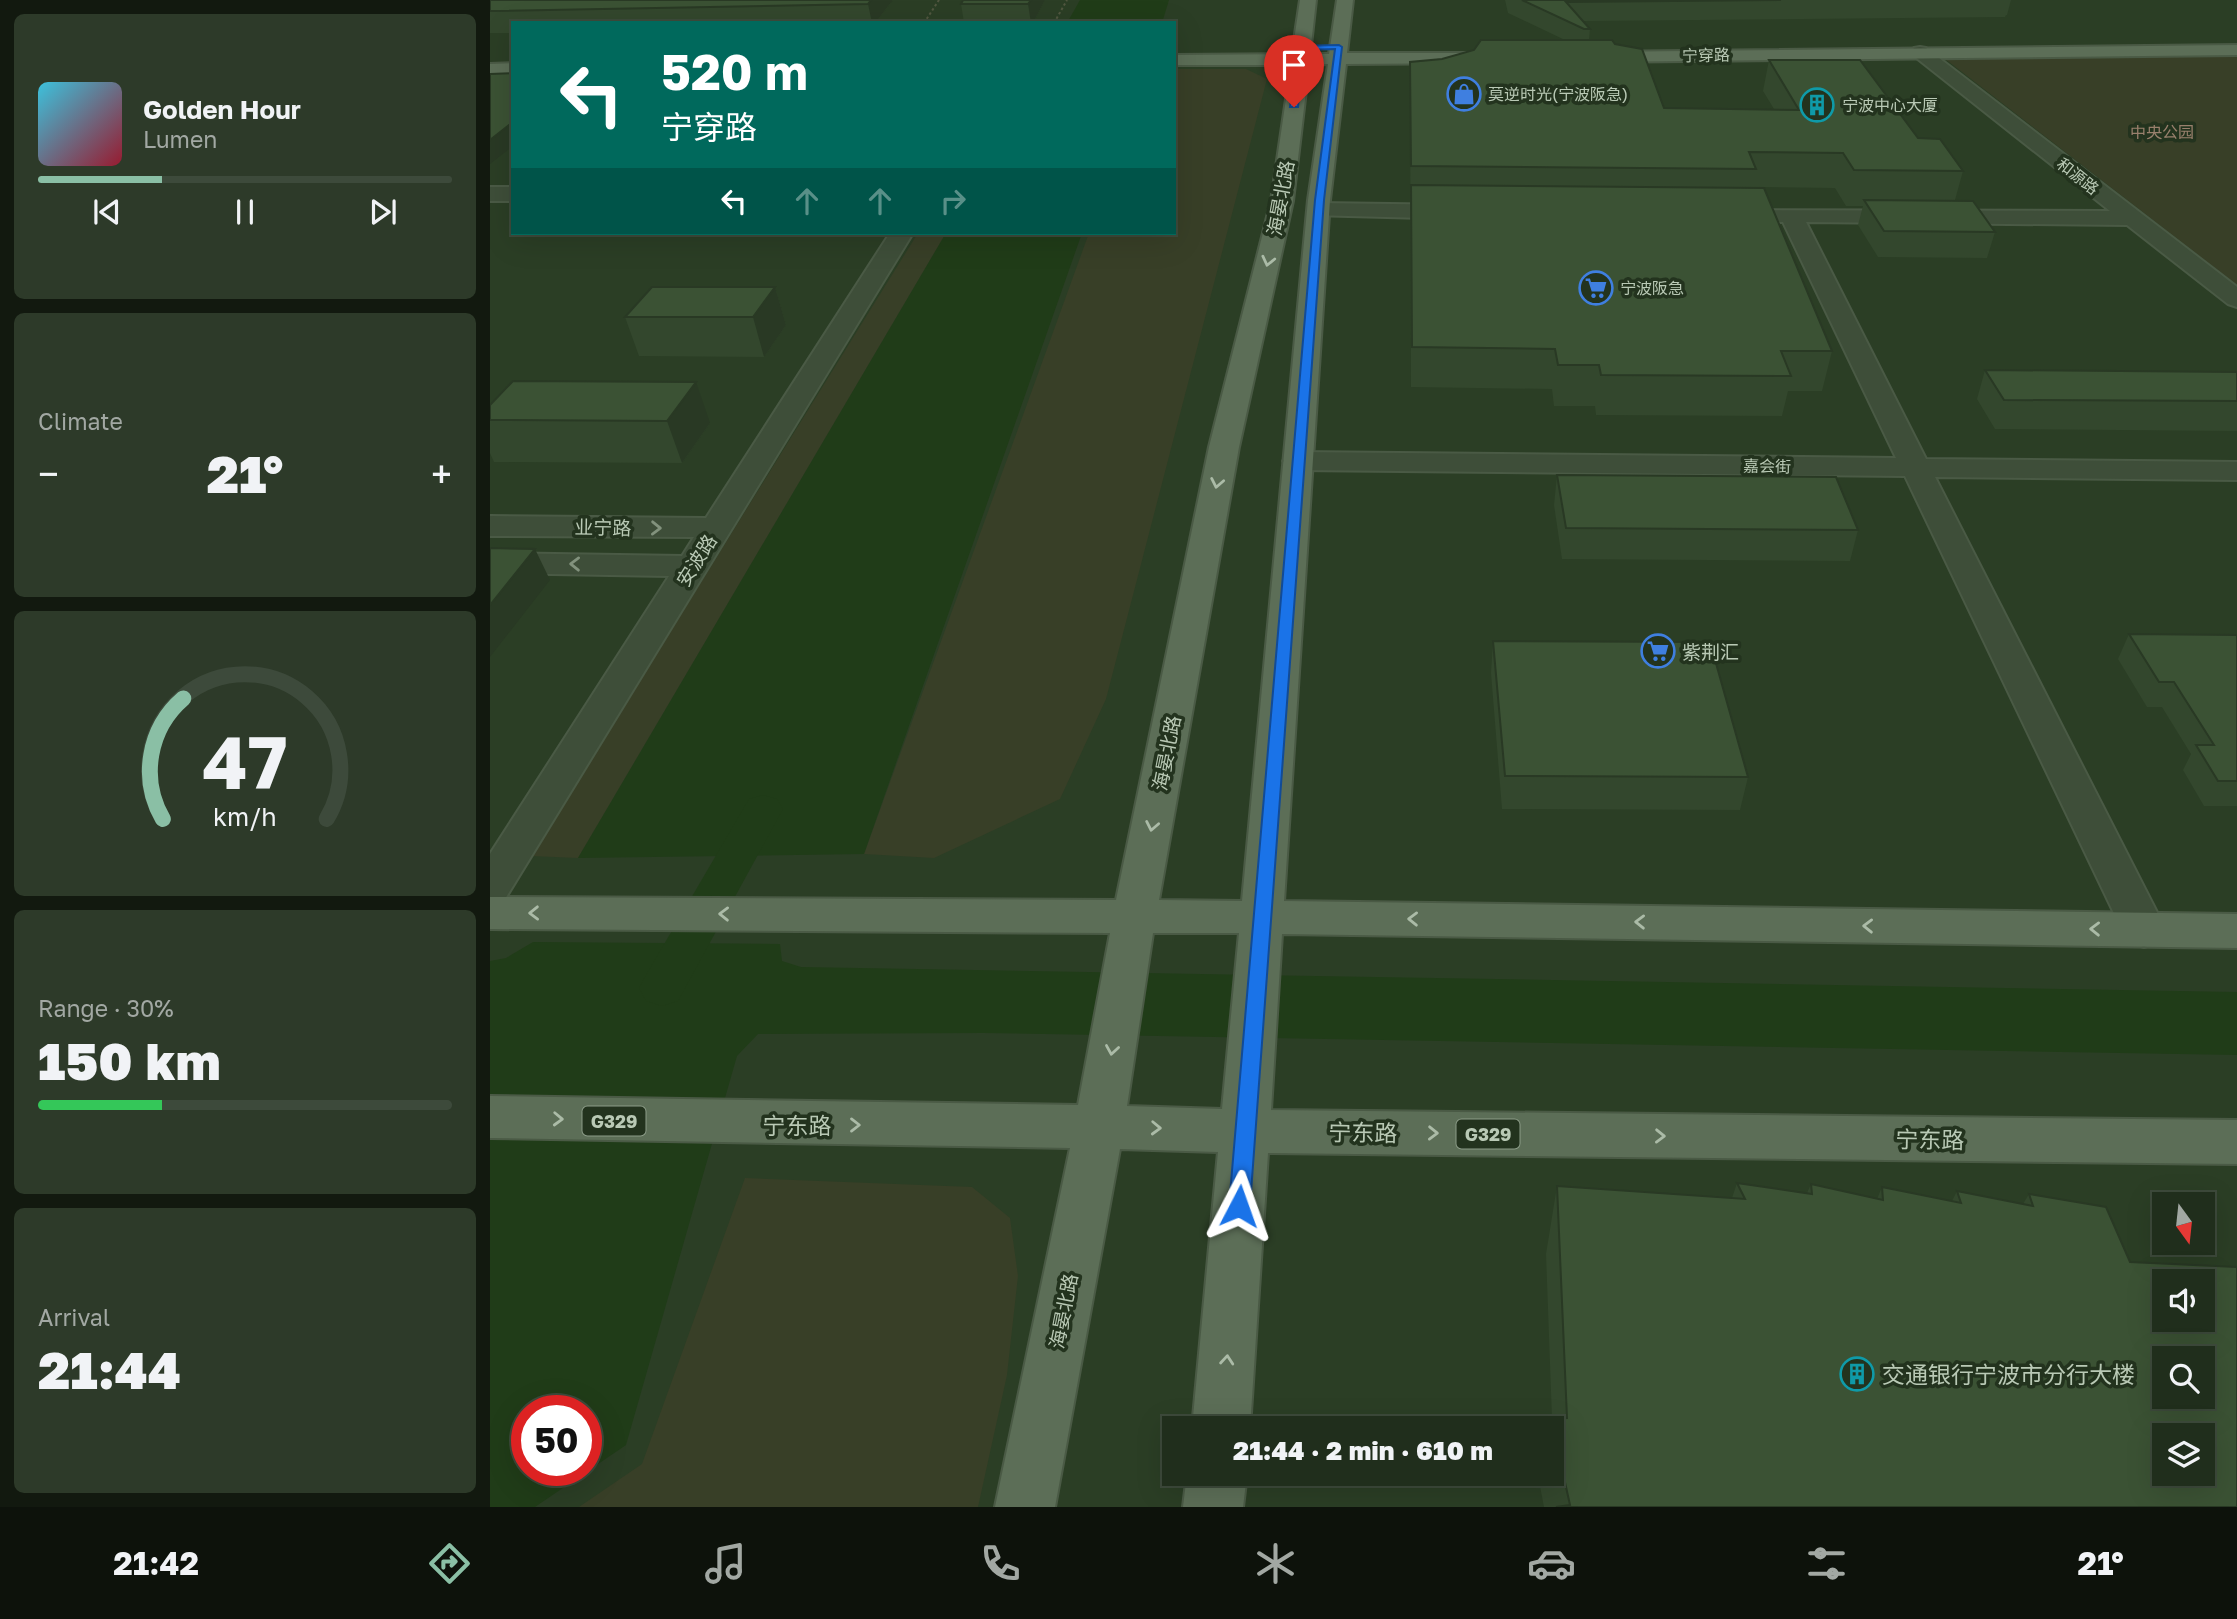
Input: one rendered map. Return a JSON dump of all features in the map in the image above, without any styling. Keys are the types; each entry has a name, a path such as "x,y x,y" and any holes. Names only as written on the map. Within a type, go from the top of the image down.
{"main road":[{"name":"海晏北路","path":"1222,1416 1319,210 1319,54 1308,0"},
{"name":"海晏北路","path":"1025,1507 1100,1126 1134,917 1224,447 1319,54 1345,0"},
{"name":"宁穿路","path":"2237,41 1573,51 2237,50"},
{"path":"1176,48 1319,54"},
{"path":"1176,60 1319,54 1504,52"},
{"path":"490,69 511,68"},
{"path":"490,78 511,77"},
{"path":"490,913 1260,917 2237,931"},
{"name":"宁东路","path":"490,1117 738,1124 1100,1126 1244,1131 2237,1142"},
{"path":"1213,1507 1216,1486"}],"street":[{"name":"和源路","path":"1920,52 2237,299"},
{"path":"490,194 511,194"},
{"path":"1319,210 1485,212"},
{"path":"1707,215 2132,218"},
{"path":"1791,216 2144,930"},
{"name":"安波路","path":"490,888 900,235"},
{"name":"嘉会街","path":"1298,461 2237,471"},
{"name":"业宁路","path":"490,526 716,528"},
{"name":"业宁路","path":"490,563 692,566"}],"path":[{"path":"925,21 939,0"},
{"path":"1055,21 1067,0"}],"green space":[{"name":"中央公园","path":"2237,56 2237,285 1944,58"},
{"path":"1176,69 1246,69 1267,79 1106,699 1060,799 934,858 864,854 1088,235 1176,235"},
{"path":"917,235 945,235 578,858 531,856"},
{"path":"745,1178 972,1187 1010,1218 1018,1276 1007,1375 978,1507 579,1507 642,1464"}],"shaded area":[{"path":"1080,0 1169,0 1163,21 1068,21"},
{"path":"945,235 1081,235 864,854 578,858"},
{"path":"533,942 780,944 782,961 801,967 2237,992 2237,1055 983,1033 758,1034 737,1056 626,1445 602,1461 602,1395 511,1395 511,1486 566,1486 535,1507 490,1507 490,961 506,958"}],"building":[{"path":"490,0 871,0 868,4 490,11"},
{"path":"963,0 1031,0 1028,4 961,4"},
{"path":"1522,0 1781,0 1566,2 1590,29 1584,29"},
{"path":"1481,40 1612,40 1615,44 1642,49 1664,108 1799,110 1769,60 1860,60 1918,138 1940,139 1963,171 1854,170 1843,153 1749,152 1756,169 1411,166 1410,62 1442,59 1474,50"},
{"path":"511,73 511,124 490,140 490,74"},
{"path":"1411,185 1764,188 1832,351 1781,351 1791,376 1601,375 1599,365 1558,365 1555,349 1412,347"},
{"path":"1864,200 1973,201 1995,232 1884,231"},
{"path":"652,287 775,287 753,317 625,317"},
{"path":"1985,370 2237,372 2237,401 2004,400"},
{"path":"513,381 696,382 667,421 490,420 490,405"},
{"path":"1557,475 1836,477 1858,530 1566,528"},
{"path":"490,548 535,549 490,605"},
{"path":"2129,634 2237,635 2237,781 2218,781 2196,745 2214,745 2174,682 2159,682"},
{"path":"1493,641 1710,642 1748,777 1505,776"},
{"name":"交通银行宁波市分行大楼","path":"1737,1183 1812,1194 1811,1184 1883,1200 1882,1187 1961,1203 1957,1191 2033,1206 2029,1194 2106,1207 2130,1262 2237,1267 2237,1507 1556,1507 1570,1505 1564,1478 1564,1418 1567,1418 1557,1186 1745,1199"}],"waterway":[{"path":"662,988 763,809"}],"place":[{"name":"莫逆时光(宁波阪急)","path":"1464,94"},
{"name":"宁波中心大厦","path":"1817,105"},
{"name":"宁波阪急","path":"1596,288"},
{"name":"紫荆汇","path":"1658,651"},
{"name":"交通银行宁波市分行大楼","path":"1857,1374"}],"route":[{"path":"1239,1206 1319,200 1339,47 1300,47 1294,107"}]}
